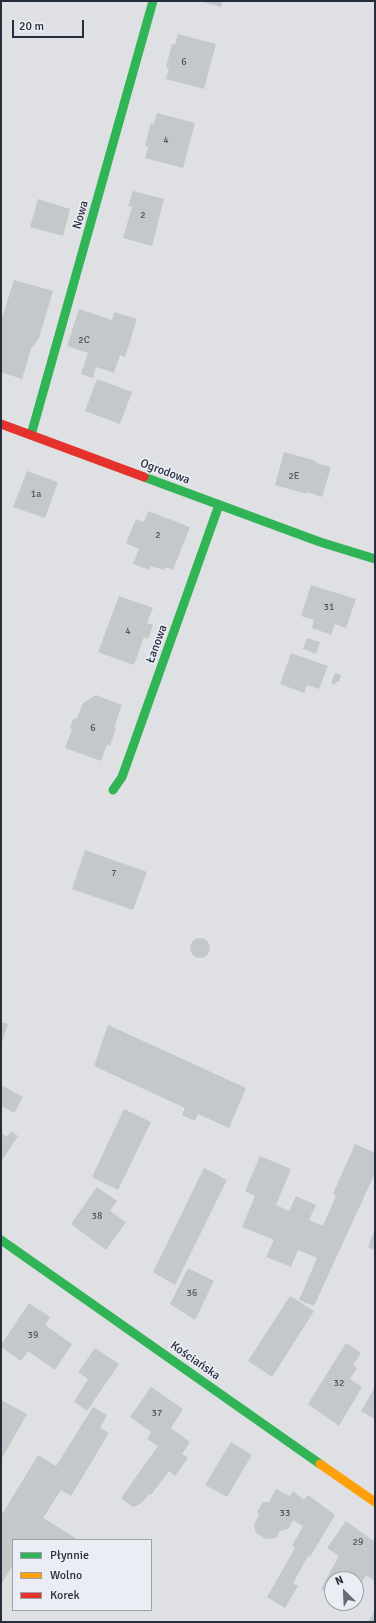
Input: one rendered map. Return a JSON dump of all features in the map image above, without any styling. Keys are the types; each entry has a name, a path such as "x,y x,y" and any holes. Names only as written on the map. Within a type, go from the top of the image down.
{"street":[{"name":"Nowa","path":"31,435 153,1"},
{"name":"Ogrodowa","path":"1,424 320,542 375,559"},
{"name":"Łanowa","path":"113,790 122,777 219,505"},
{"name":"Kościańska","path":"1,1240 375,1502"}],"building":[{"path":"200,1 223,1 221,7"},
{"path":"178,34 216,44 204,89 166,79 169,68 166,67 172,44 175,45"},
{"path":"157,113 195,123 183,168 145,158 148,147 145,145 151,123 154,124"},
{"path":"133,191 164,199 152,246 123,238 132,207 128,206"},
{"path":"38,199 70,209 63,236 30,227"},
{"path":"14,280 53,291 39,338 31,349 22,379 1,372 1,321"},
{"path":"79,309 112,320 114,312 137,319 125,357 120,355 114,373 96,367 93,378 81,374 88,353 67,346"},
{"path":"97,379 132,392 120,424 85,411"},
{"path":"284,452 331,467 322,497 275,485"},
{"path":"27,471 58,482 45,518 13,507"},
{"path":"148,511 190,527 173,570 165,567 164,570 151,566 149,570 133,564 139,549 126,543 136,519 144,522"},
{"path":"311,585 356,599 346,628 335,624 331,635 312,628 314,620 301,616"},
{"path":"119,596 153,608 147,623 153,625 148,639 144,637 134,665 98,652"},
{"path":"307,638 320,642 316,654 303,649"},
{"path":"291,653 328,666 319,689 307,685 304,693 280,684"},
{"path":"335,673 341,675 339,682 336,682 335,685 331,683"},
{"path":"96,695 122,705 114,728 116,728 110,746 107,744 101,761 65,748 72,730 70,727 73,719 77,718 83,703"},
{"path":"85,850 147,872 133,910 72,889"},
{"path":"196,938 204,938 210,944 210,952 204,958 196,958 190,952 190,944"},
{"path":"1,1022 8,1024 1,1045"},
{"path":"108,1025 246,1088 229,1128 198,1114 195,1121 182,1115 185,1108 94,1066"},
{"path":"1,1085 23,1097 14,1113 1,1106"},
{"path":"124,1109 151,1122 118,1190 92,1177"},
{"path":"11,1131 18,1136 1,1162 1,1133 7,1137"},
{"path":"355,1144 375,1153 375,1173 314,1306 299,1300 317,1258 298,1250 291,1267 266,1257 274,1240 242,1227 255,1196 245,1191 260,1156 291,1169 276,1205 289,1211 296,1196 316,1205 309,1220 323,1226 336,1196 333,1194"},
{"path":"204,1168 227,1180 175,1285 153,1272"},
{"path":"97,1187 117,1201 110,1211 126,1222 106,1250 71,1224"},
{"path":"375,1229 375,1250 368,1247"},
{"path":"188,1268 214,1281 195,1320 170,1304"},
{"path":"290,1296 314,1311 272,1377 248,1361"},
{"path":"29,1303 50,1317 45,1325 72,1344 55,1370 28,1351 21,1361 1,1347"},
{"path":"346,1343 361,1353 353,1365 357,1368 350,1379 362,1387 339,1426 308,1404"},
{"path":"95,1348 119,1364 87,1411 74,1402 88,1379 78,1372"},
{"path":"151,1387 183,1409 171,1428 190,1442 182,1454 188,1458 175,1476 169,1471 151,1495 149,1494 142,1503 133,1507 121,1498 158,1446 147,1439 151,1432 130,1417"},
{"path":"375,1387 375,1419 361,1411"},
{"path":"1,1400 27,1414 1,1460"},
{"path":"93,1407 107,1415 100,1428 109,1433 71,1496 61,1490 43,1518 77,1539 12,1539 12,1567 1,1584 1,1516 38,1455 56,1466"},
{"path":"231,1442 252,1455 227,1497 205,1485"},
{"path":"276,1489 290,1496 293,1491 304,1500 308,1495 335,1515 310,1557 308,1556 293,1583 298,1586 285,1608 267,1597 295,1548 292,1546 303,1526 293,1520 288,1529 280,1531 276,1538 266,1539 256,1533 254,1525 259,1515 257,1512 263,1502 269,1502"},
{"path":"346,1521 375,1542 375,1581 366,1575 364,1579 364,1571 331,1571 339,1556 327,1548"},
{"path":"324,1584 324,1591 321,1589"},
{"path":"375,1609 375,1622 368,1622 373,1613"}],"traffic: fast":[{"path":"31,435 153,1"},
{"path":"144,477 320,542 375,559"},
{"path":"113,790 122,777 219,505"},
{"path":"1,1240 320,1464"}],"traffic: slow":[{"path":"320,1464 375,1502"}],"traffic: jam":[{"path":"1,424 144,477"}]}
